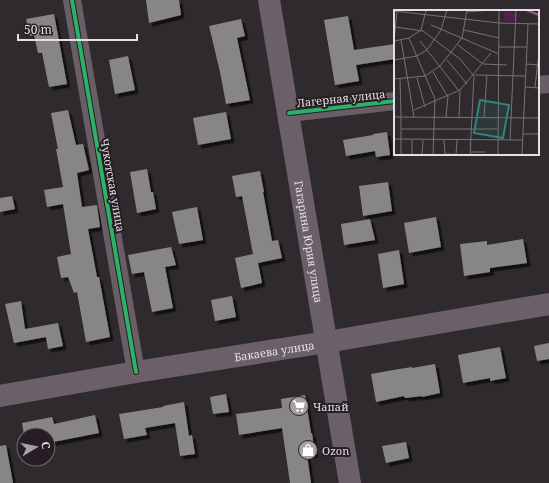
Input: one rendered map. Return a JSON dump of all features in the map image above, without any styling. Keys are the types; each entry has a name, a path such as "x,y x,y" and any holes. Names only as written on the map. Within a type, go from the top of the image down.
{"main road":[{"name":"Гагарина Юрия улица","path":"269,0 350,483"},
{"name":"Бакаева улица","path":"0,396 549,304"}],"street":[{"name":"Чукотская улица","path":"72,0 136,372"},
{"path":"539,85 549,84"},
{"name":"Лагерная улица","path":"289,113 394,101"}],"building":[{"path":"146,0 179,0 181,15 149,23"},
{"path":"54,14 67,84 49,87 42,53 38,53 34,35 30,36 26,19"},
{"path":"348,16 354,50 394,44 394,59 356,65 359,81 335,85 324,20"},
{"path":"241,19 245,36 237,38 250,100 226,104 209,26"},
{"path":"128,56 135,90 115,94 109,60"},
{"path":"68,110 76,145 83,144 89,170 77,173 82,207 97,205 100,227 88,229 110,337 86,342 77,292 74,293 68,277 61,278 57,257 71,254 63,204 47,207 44,190 63,187 51,113"},
{"path":"226,112 231,139 198,145 193,118"},
{"path":"387,132 390,155 376,157 375,151 346,156 343,140"},
{"path":"147,169 156,209 137,213 130,172"},
{"path":"260,171 272,241 278,240 282,258 258,263 262,283 241,288 235,258 253,254 242,196 236,197 232,176"},
{"path":"388,182 392,211 363,216 359,186"},
{"path":"12,196 15,209 0,212 0,198"},
{"path":"197,207 203,240 179,244 172,212"},
{"path":"436,217 441,247 409,253 404,223"},
{"path":"370,219 375,240 344,245 341,224"},
{"path":"523,239 527,263 490,268 490,272 464,276 460,244 487,241 487,245"},
{"path":"171,247 176,265 165,267 173,308 152,312 144,272 132,274 128,255"},
{"path":"399,250 404,284 383,288 378,254"},
{"path":"232,296 236,317 215,321 211,300"},
{"path":"21,301 25,329 58,323 63,346 48,349 46,337 14,343 5,304"},
{"path":"549,343 549,359 537,361 534,346"},
{"path":"500,347 506,378 490,381 490,378 463,383 458,355"},
{"path":"435,364 440,393 422,397 405,398 404,396 376,402 371,374"},
{"path":"226,394 229,412 213,414 210,397"},
{"path":"305,395 315,454 307,455 311,483 290,483 282,428 239,435 236,414 282,408 281,399"},
{"path":"184,402 189,436 192,435 195,454 180,456 175,423 145,428 147,435 124,439 119,414"},
{"path":"95,415 99,433 56,441 56,427 23,427 22,423 52,417 54,424"},
{"path":"406,442 409,458 386,463 382,446"},
{"path":"6,445 13,483 0,483 0,446"}],"cycle path":[{"path":"72,0 136,372"},
{"path":"289,113 394,101"}],"place":[{"name":"Чапай","path":"299,406"},
{"name":"Ozon","path":"308,450"}]}
